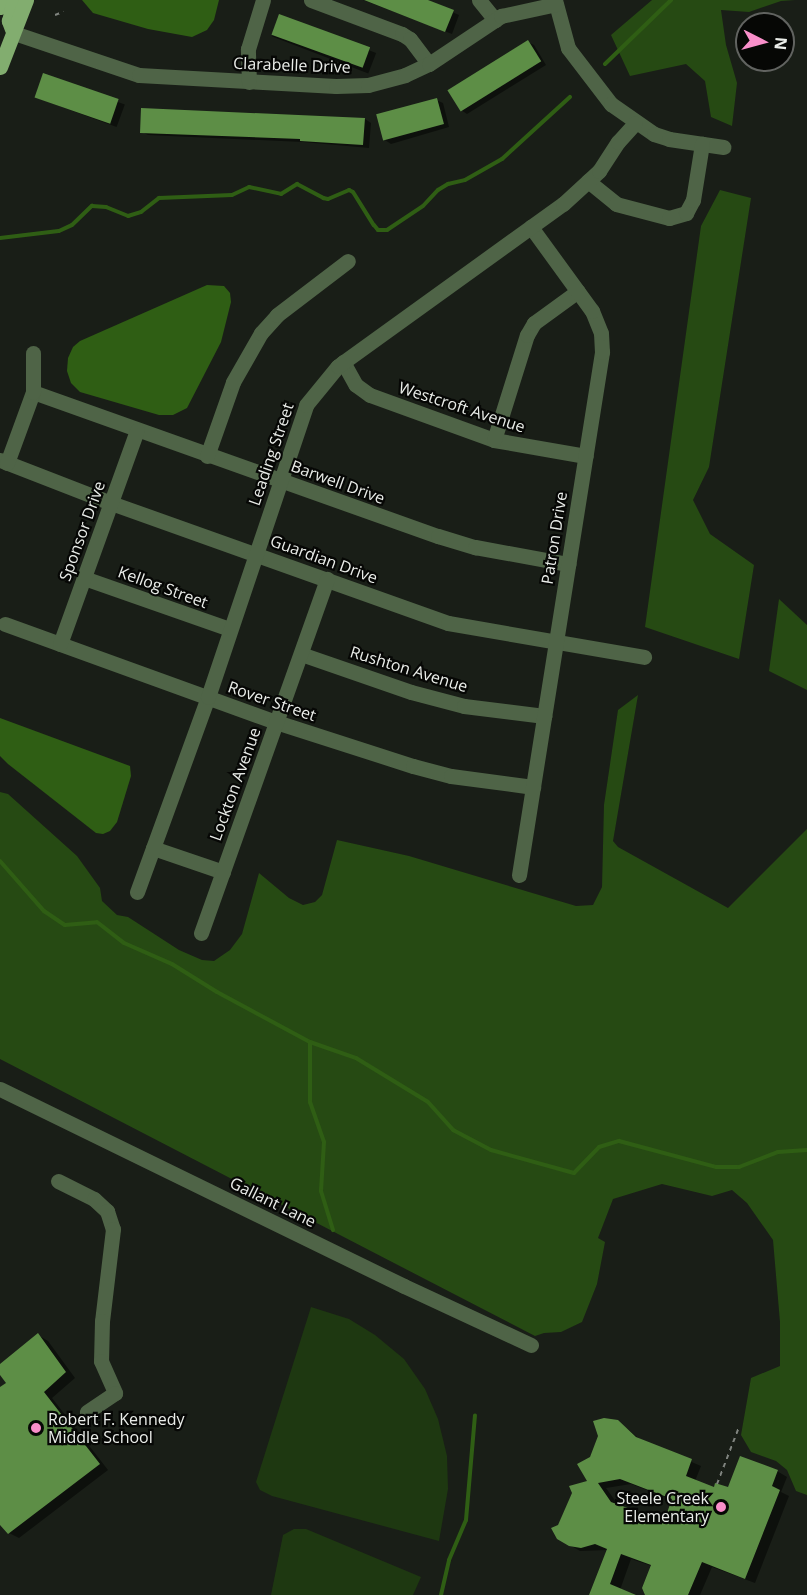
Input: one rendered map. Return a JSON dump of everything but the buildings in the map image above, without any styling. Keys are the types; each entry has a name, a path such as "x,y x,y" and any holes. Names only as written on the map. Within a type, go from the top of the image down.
{"main road":[{"path":"0,7 3,0"},
{"path":"14,0 9,21 14,33"},
{"path":"0,67 26,0"}],"street":[{"path":"249,82 248,49 263,0"},
{"path":"311,0 402,34 410,39 429,64"},
{"path":"479,0 495,20"},
{"name":"Clarabelle Drive","path":"14,33 139,75 249,82 368,85 405,75 429,64 495,20 512,12 556,2"},
{"path":"556,2 563,37 579,64 611,104 635,123 669,140 723,147"},
{"name":"Leading Street","path":"137,892 208,697 306,405 343,362 531,227 588,181 635,123"},
{"path":"588,181 616,204 669,218 686,213 693,200 702,144"},
{"name":"Patron Drive","path":"519,875 554,641 602,352 602,333 592,311 531,227"},
{"path":"207,456 233,382 261,333 277,315 348,261"},
{"path":"494,440 527,335 534,323 546,312 578,291"},
{"path":"4,461 33,392 33,353"},
{"name":"Westcroft Avenue","path":"343,362 357,385 370,395 494,440 586,456"},
{"name":"Barwell Drive","path":"33,392 207,456 438,536 475,547 568,564"},
{"name":"Sponsor Drive","path":"60,644 137,430"},
{"name":"Guardian Drive","path":"4,461 111,503 448,622 644,657"},
{"name":"Kellog Street","path":"84,578 230,629"},
{"name":"Lockton Avenue","path":"201,933 327,579"},
{"name":"Rover Street","path":"5,624 276,722 451,776 533,787"},
{"name":"Rushton Avenue","path":"301,654 411,692 464,706 544,716"},
{"path":"153,848 223,872"},
{"name":"Gallant Lane","path":"0,1089 404,1287 531,1345"},
{"path":"58,1182 94,1198 107,1211 113,1229 102,1321 101,1361 115,1393 87,1412"}],"path":[{"path":"55,15 63,12"},
{"path":"717,1484 739,1427"}],"shaded area":[{"path":"82,0 219,0 214,20 207,30 192,37 148,29 93,13"},
{"path":"652,0 795,0 781,1 749,12 721,10 726,45 737,83 732,126 711,117 705,81 686,64 630,76 611,35"},
{"path":"720,190 751,198 709,467 693,500 710,534 754,565 739,659 645,627 701,226"},
{"path":"207,285 224,286 230,293 231,302 221,342 187,408 173,415 159,415 80,392 71,383 67,371 68,358 73,347 80,341"},
{"path":"779,599 807,625 807,690 769,671"},
{"path":"638,695 613,841 618,847 728,908 807,829 807,1495 796,1491 787,1470 776,1461 751,1452 741,1435 751,1378 780,1366 780,1322 773,1240 747,1203 732,1190 712,1196 662,1184 613,1199 598,1238 605,1242 597,1284 582,1322 561,1332 535,1336 0,1059 0,792 8,794 77,856 100,888 102,901 117,915 128,917 179,950 202,960 214,961 230,950 242,934 259,873 289,898 303,905 315,902 322,895 337,840 409,856 576,906 593,905 602,887 604,805 618,710"},
{"path":"0,718 130,766 131,776 117,822 110,831 103,834 96,833 0,756"},
{"path":"311,1307 349,1319 375,1335 404,1359 425,1389 438,1419 447,1456 448,1489 439,1541 272,1496 260,1490 256,1482"},
{"path":"294,1529 306,1529 421,1577 413,1595 271,1595 283,1535"}],"waterway":[{"path":"605,64 671,0"},
{"path":"0,238 59,231 72,225 92,206 106,207 128,216 141,212 159,198 232,195 249,187 281,194 297,184 328,199 349,190 353,192 378,230 387,230 423,206 438,190 448,184 465,180 502,159 570,97"},
{"path":"0,861 44,911 65,925 97,922 124,943 172,964 217,992 310,1042 356,1058 428,1102 453,1130 491,1150 574,1173 599,1147 619,1141 716,1167 739,1167 778,1152 807,1150"},
{"path":"310,1042 310,1102 324,1142 321,1191 333,1230"},
{"path":"441,1595 449,1560 466,1520 475,1415"}],"place":[{"name":"Robert F. Kennedy Middle School","path":"36,1428"},
{"name":"Steele Creek Elementary","path":"721,1507"}]}
